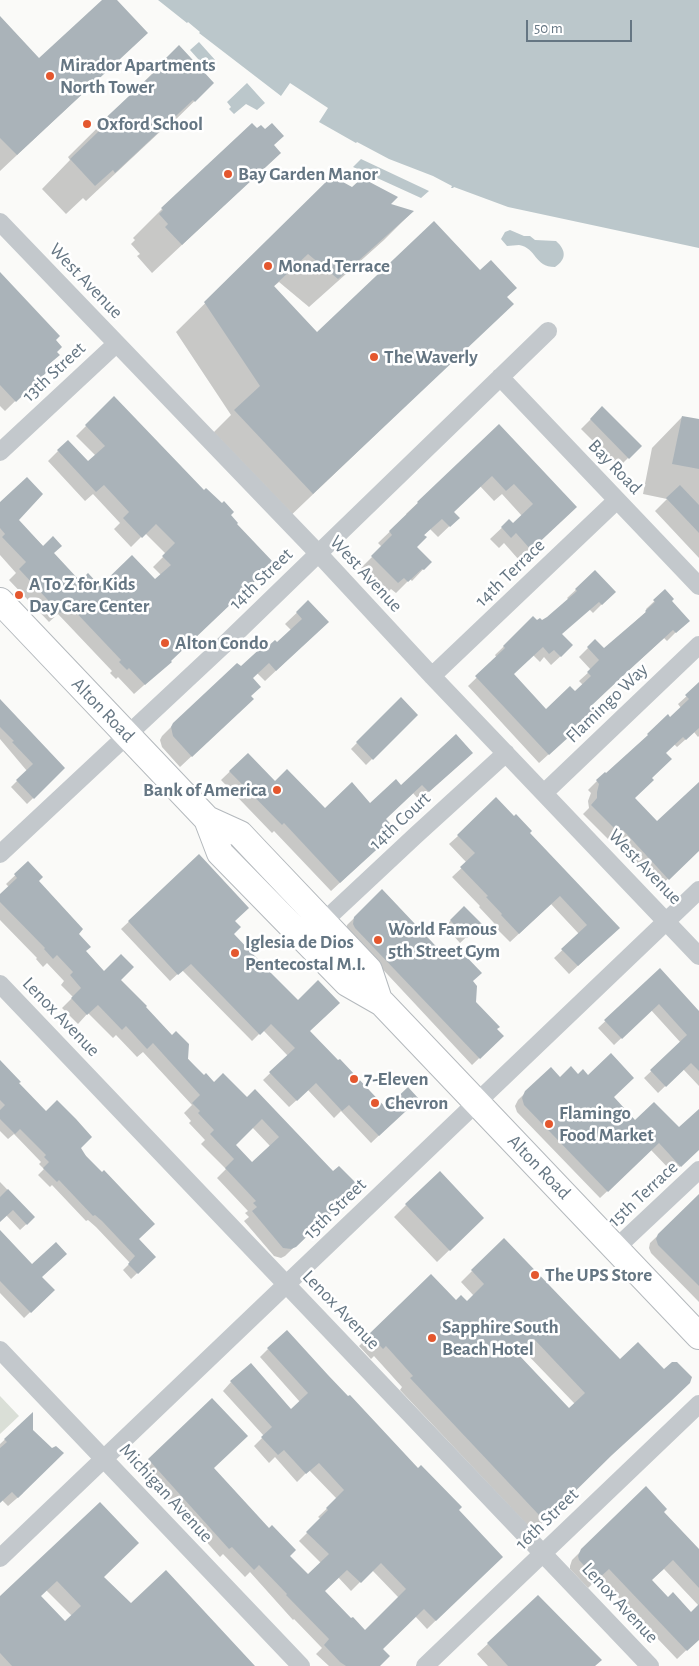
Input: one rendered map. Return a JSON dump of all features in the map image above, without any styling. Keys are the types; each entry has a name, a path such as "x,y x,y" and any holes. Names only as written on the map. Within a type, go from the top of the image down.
{"highway":[{"name":"Alton Road","path":"0,601 207,819 240,834 369,970 379,1000"},
{"name":"Alton Road","path":"207,819 220,853 347,983 379,1000 699,1336"},
{"path":"235,867 304,912 323,922"},
{"path":"315,949 366,967"}],"street":[{"name":"West Avenue","path":"0,222 318,553 432,676 699,956"},
{"name":"14th Street","path":"0,854 318,553 548,331"},
{"name":"13th Street","path":"0,452 116,344"},
{"name":"Bay Road","path":"500,377 699,586"},
{"name":"14th Terrace","path":"432,676 617,500"},
{"name":"Flamingo Way","path":"544,793 699,645"},
{"name":"14th Court","path":"323,922 506,753"},
{"name":"15th Street","path":"0,1558 699,890"},
{"name":"Lenox Avenue","path":"0,984 288,1284 650,1666"},
{"name":"15th Terrace","path":"616,1248 699,1170"},
{"name":"Michigan Avenue","path":"0,1350 301,1666"},
{"name":"16th Street","path":"425,1666 699,1404"}],"shaded area":[{"path":"158,0 699,0 699,248 508,207 454,187 451,188 452,186 433,176 389,159 319,122 328,108 290,83 281,96"},
{"path":"199,42 216,61 207,69 190,50"},
{"path":"247,83 265,103 257,110 246,104 234,114 229,109 231,107 227,102"},
{"path":"361,159 429,191 421,198 353,167"},
{"path":"510,230 524,236 530,236 535,240 556,241 564,254 562,261 555,267 548,266 539,261 525,247 519,245 507,246 501,239 505,232"},
{"path":"0,1396 19,1416 0,1434"}],"building":[{"name":"Mirador Apartments North Tower","path":"102,0 117,0 148,33 17,155 0,138 0,16 39,58"},
{"path":"179,45 214,83 195,102 193,100 115,173 113,170 95,186 70,159 99,131 96,127 161,66 160,64"},
{"name":"Bay Garden Manor","path":"252,123 257,128 261,125 265,129 272,123 284,136 274,145 281,153 182,245 165,227 168,224 159,214 163,210 161,208"},
{"name":"The Waverly","path":"332,176 352,187 362,178 398,197 391,204 414,211 338,279 308,254 274,286 317,332 434,221 480,270 491,260 517,288 507,297 514,304 313,494 234,410 260,386 204,302"},
{"path":"0,272 60,336 56,340 62,347 57,352 60,355 48,365 51,368 16,402 0,385"},
{"path":"114,396 204,490 206,488 222,503 224,501 234,512 231,515 237,524 274,563 172,662 145,685 129,668 127,670 119,662 121,660 69,605 60,613 19,569 26,562 2,537 5,534 0,528 0,502 27,477 43,494 19,520 43,546 53,536 62,546 54,553 80,581 88,573 100,586 132,555 155,579 171,565 162,556 175,543 156,524 142,538 123,518 129,512 104,485 96,492 57,450 68,440 88,461 105,446 85,425"},
{"path":"602,406 642,446 629,459 590,419"},
{"path":"682,416 699,419 699,469 672,464"},
{"path":"499,424 577,507 531,550 516,533 511,538 501,527 509,519 513,523 533,504 514,484 506,491 492,476 454,512 460,518 450,527 442,519 424,535 427,537 417,547 432,562 408,582 404,578 398,583 371,556 392,535 389,531 417,502"},
{"path":"680,485 699,505 699,533 666,498"},
{"path":"595,570 616,592 602,605 599,602 562,634 573,645 561,657 554,650 549,654 543,647 514,674 546,709 570,686 575,691 591,676 587,672 599,660 587,647 595,639 604,648 646,612 655,602 653,600 665,589 674,599 672,601 690,621 676,633 673,630 590,707 594,710 568,732 571,735 549,755 475,676 505,648 503,646 533,616 537,620 547,617 577,591 575,589"},
{"path":"308,600 329,622 276,671 269,663 253,678 261,687 251,696 254,699 192,757 173,736 171,727 173,723 237,663 241,666 264,645 266,648 275,640 277,642 302,619 296,612"},
{"path":"699,682 699,728 686,740 683,737 666,753 672,759 635,798 657,821 699,782 699,851 669,880 623,830 619,833 591,805 597,798 599,784 596,780 648,735 668,714 670,717 689,699 685,695"},
{"path":"401,697 418,715 373,760 356,742"},
{"path":"0,699 65,768 34,799 16,780 33,764 0,727"},
{"path":"456,734 473,753 429,792 422,785 386,819 397,831 340,883 284,823 282,825 229,771 248,753 275,781 287,769 325,808 352,782 370,803 396,779 401,785"},
{"path":"496,797 514,816 516,814 532,831 530,833 620,928 578,966 561,949 587,925 560,896 519,934 486,897 488,896 460,867 475,853 457,835"},
{"path":"199,854 249,908 235,921 241,927 234,934 269,971 298,1000 318,980 340,1003 310,1031 338,1060 340,1059 386,1108 408,1087 419,1099 379,1136 349,1105 342,1111 316,1083 297,1101 269,1072 295,1048 271,1024 260,1035 191,964 178,975 128,921"},
{"path":"28,861 43,877 39,881 83,929 79,934 91,947 86,951 104,971 121,954 134,967 121,980 172,1035 176,1031 189,1044 188,1059 204,1075 206,1073 214,1082 223,1073 247,1097 255,1089 333,1171 339,1166 359,1186 296,1247 291,1249 283,1248 252,1211 257,1207 253,1203 256,1201 225,1168 234,1159 210,1134 214,1130 198,1113 200,1111 192,1103 200,1095 153,1043 147,1049 126,1026 122,1030 98,1005 87,1015 71,998 81,988 70,975 73,972 57,955 53,959 45,948 0,902 0,894 17,878 14,874","holes":["262,1119 279,1137 252,1162 236,1145"]},
{"path":"382,889 449,960 460,950 482,973 473,981 477,986 476,1002 500,1027 497,1029 504,1036 480,1059 355,928 353,924 354,917"},
{"path":"464,906 482,924 467,938 450,920"},
{"path":"660,968 699,1011 699,1071 691,1063 666,1087 650,1070 687,1035 659,1004 622,1039 604,1020"},
{"path":"611,1053 634,1078 614,1097 635,1120 654,1102 679,1127 699,1109 699,1150 681,1167 659,1143 608,1192 524,1105 522,1098 525,1091 551,1067 560,1077 571,1066 578,1074 583,1069 588,1075"},
{"path":"0,1060 46,1111 57,1100 76,1119 92,1137 81,1148 86,1156 102,1172 104,1170 155,1224 139,1239 156,1257 138,1274 128,1264 135,1256 102,1221 95,1215 93,1216 59,1180 57,1182 43,1168 49,1162 44,1157 46,1155 20,1129 15,1134 0,1119 0,1110 5,1105 0,1100"},
{"path":"440,1171 484,1218 450,1251 405,1204"},
{"path":"8,1189 35,1217 27,1225 13,1210 0,1222 0,1197"},
{"path":"699,1194 699,1286 658,1245 656,1239 658,1234"},
{"path":"0,1230 32,1264 56,1242 67,1254 42,1277 55,1290 31,1313 0,1281"},
{"path":"504,1238 620,1359 638,1342 664,1369 672,1362 677,1362 692,1377 690,1383 548,1516 539,1515 410,1378 413,1376 386,1346 383,1349 369,1334 431,1274 456,1300 461,1295 467,1301 484,1284 471,1270","holes":["534,1339 585,1393 569,1408 518,1354"]},
{"path":"287,1330 418,1468 421,1465 462,1507 459,1510 503,1557 436,1621 424,1609 383,1649 390,1656 380,1666 346,1666 340,1662 324,1645 329,1639 287,1594 259,1565 254,1570 232,1547 229,1549 148,1459 212,1398 248,1436 214,1468 269,1528 272,1525 296,1550 290,1556 308,1574 329,1554 306,1532 328,1510 326,1508 344,1490 319,1463 306,1474 284,1450 278,1455 261,1437 272,1427 230,1381 251,1363 291,1409 308,1393 267,1348","holes":["381,1563 406,1589 365,1630 325,1591 347,1570 361,1583"]},
{"path":"33,1412 33,1430 52,1448 56,1446 64,1453 18,1498 12,1492 0,1503 0,1448 7,1442 4,1439"},
{"path":"646,1486 667,1509 664,1512 699,1549 699,1588 673,1560 652,1580 668,1597 673,1592 691,1612 699,1604 699,1640 687,1651 609,1569 597,1580 579,1560 578,1556 581,1549"},
{"path":"100,1502 139,1543 104,1577 131,1603 166,1570 255,1666 12,1666 0,1653 0,1596","holes":["57,1581 81,1606 65,1621 41,1596"]},
{"path":"538,1595 602,1660 595,1666 508,1666 487,1643"}],"place":[{"name":"Mirador Apartments North Tower","path":"50,76"},
{"name":"Oxford School","path":"87,124"},
{"name":"Bay Garden Manor","path":"228,174"},
{"name":"Monad Terrace","path":"268,266"},
{"name":"The Waverly","path":"374,357"},
{"name":"A To Z for Kids Day Care Center","path":"19,595"},
{"name":"Alton Condo","path":"165,643"},
{"name":"Bank of America","path":"277,790"},
{"name":"World Famous 5th Street Gym","path":"378,940"},
{"name":"Iglesia de Dios Pentecostal M.I.","path":"235,953"},
{"name":"7-Eleven","path":"354,1079"},
{"name":"Chevron","path":"375,1103"},
{"name":"Flamingo Food Market","path":"549,1124"},
{"name":"The UPS Store","path":"535,1275"},
{"name":"Sapphire South Beach Hotel","path":"432,1338"}]}
